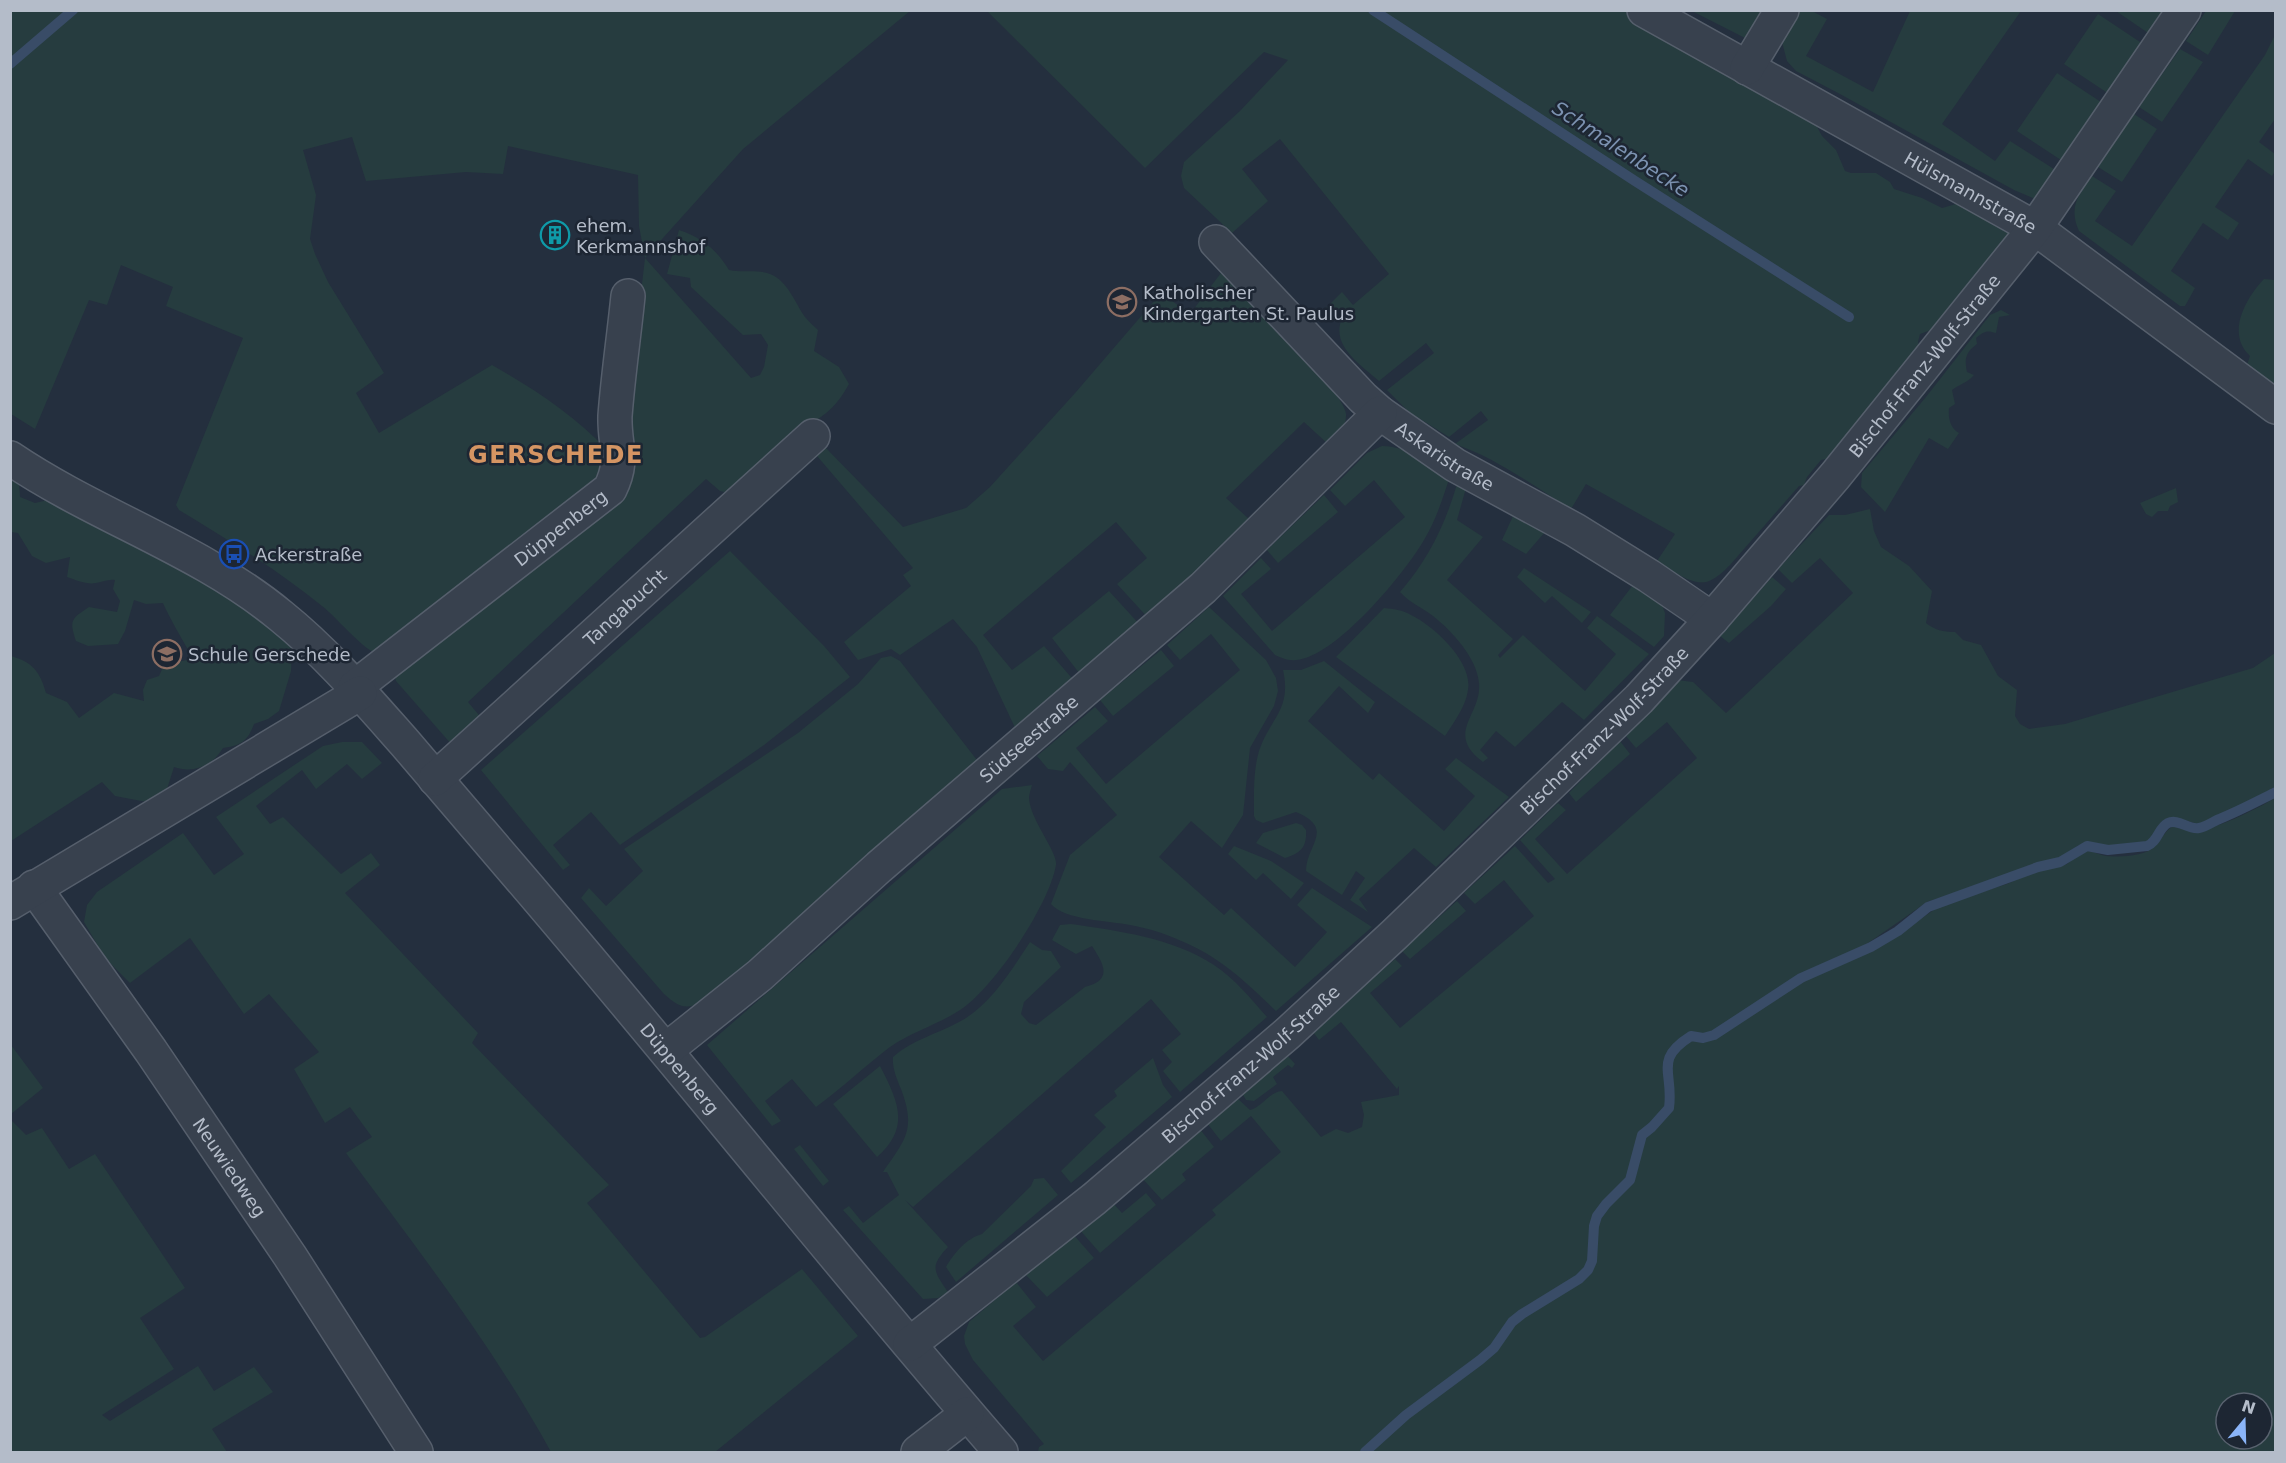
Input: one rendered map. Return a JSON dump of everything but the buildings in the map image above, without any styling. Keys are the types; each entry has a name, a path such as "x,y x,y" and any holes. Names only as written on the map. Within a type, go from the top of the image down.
{"street":[{"name":"Hülsmannstraße","path":"1644,10 2035,228 2276,407"},
{"path":"1747,68 1782,10"},
{"name":"Bischof-Franz-Wolf-Straße","path":"910,1344 1094,1198 1288,1033 1531,805 1639,699 1712,620 1835,476 2035,228 2184,10"},
{"name":"Askaristraße","path":"1216,243 1363,398 1380,413 1455,465 1575,530 1649,576 1712,620"},
{"name":"Düppenberg","path":"358,690 610,489 618,474 619,456 615,419 628,296"},
{"name":"Südseestraße","path":"666,1050 760,975 879,867 1196,595 1380,413"},
{"name":"Tangabucht","path":"435,778 813,436"},
{"name":"Düppenberg","path":"10,459 95,508 201,562 259,597 315,646 358,690 435,778 666,1050 1000,1452"},
{"path":"22,895 358,690"},
{"name":"Neuwiedweg","path":"22,895 151,1051 277,1236 416,1452"},
{"path":"918,1452 967,1414"}],"green space":[{"path":"1761,10 1745,38 1692,11"},
{"path":"10,11 910,11 743,149 645,258 639,226 638,175 508,146 503,174 466,172 366,181 352,137 303,150 316,195 310,239 315,254 328,282 384,373 356,393 379,433 492,365 553,403 607,450 603,481 374,652 363,645 305,592 252,555 179,510 176,505 243,338 166,306 173,287 121,265 107,305 89,300 35,429 11,414"},
{"path":"987,11 1627,11 1813,119 1822,136 1836,150 1845,171 1876,173 1890,182 1894,189 1922,198 1942,208 1956,204 1972,207 1986,216 1991,224 2010,232 2003,251 1942,326 1920,334 1918,342 1920,352 1844,449 1833,451 1832,458 1821,460 1807,477 1804,485 1799,486 1722,572 1706,582 1693,581 1680,576 1657,561 1675,534 1586,484 1571,509 1500,465 1455,444 1488,420 1481,411 1449,437 1409,412 1387,390 1434,353 1426,343 1379,381 1350,355 1341,339 1339,330 1341,321 1326,308 1342,292 1353,305 1389,274 1280,139 1242,169 1268,201 1232,233 1184,188 1181,176 1184,162 1240,111 1288,60 1264,52 1145,168"},
{"path":"1800,11 1812,11 1827,19 1806,56 1873,92 1910,11 2021,11 1942,124 1995,161 2010,141 2057,171 2035,199 2014,190 1796,71 1787,61 1782,42"},
{"path":"2116,11 2167,11 2151,35"},
{"path":"2206,11 2235,11 2208,55 2186,41"},
{"path":"2098,14 2143,44 2109,94 2064,64"},
{"path":"2275,35 2275,119 2259,142 2275,154 2275,171 2272,176 2248,159 2215,207 2239,223 2228,240 2203,223 2171,271 2195,288 2185,306 2180,306 2079,231 2075,215 2076,201 2092,176 2116,191 2095,221 2132,246 2265,55"},
{"path":"2180,49 2203,62 2162,122 2139,107"},
{"path":"2057,73 2104,104 2064,162 2017,131"},
{"path":"2134,114 2157,129 2122,182 2098,167"},
{"path":"679,230 708,245 729,270 760,272 776,277 786,287 805,317 818,330 814,351 839,367 849,384 823,416 801,430 795,428 796,430 737,495 720,491 706,479 468,702 483,720 452,745 396,681 394,674 613,496 627,412 645,258 751,378 760,375 764,367 768,345 761,334 743,335 691,287 690,278 667,274"},
{"path":"1221,273 1312,365 1341,402 1346,419 1343,427 1328,444 1304,422 1226,498 1250,520 1150,620 1117,584 1147,558 1116,522 983,635 1012,670 1044,646 1077,684 1018,734 977,647 953,619 900,655 891,649 858,660 844,642 911,586 903,575 913,568 817,456 824,446 903,527 966,508 990,487 1161,293 1190,314"},
{"path":"2264,279 2275,280 2275,401 2243,377 2250,356 2239,338 2239,327 2245,306"},
{"path":"2001,310 2010,315 1999,317 1996,333 1986,332 1976,338 1977,344 1967,356 1967,372 1974,375 1952,390 1955,404 1949,408 1949,419 1959,433 1948,449 1929,438 1885,512 1861,487 1862,473 1926,397 1990,315"},
{"path":"1382,446 1409,452 1450,476 1439,509 1428,532 1415,555 1386,592 1330,645 1312,655 1296,660 1288,660 1275,655 1223,596 1261,558 1271,569 1241,594 1272,631 1405,517 1374,480 1345,506 1330,490 1367,453"},
{"path":"10,467 19,482 20,497 35,503 48,500 168,558 176,568 205,578 288,637 292,650 291,671 279,711 268,719 254,724 243,742 223,748 214,759 202,767 181,769 174,767 167,789 152,803 115,796 102,782 11,841 11,656 34,668 46,693 67,702 79,718 114,693 144,701 143,690 147,680 159,676 164,665 205,656 190,652 163,603 146,604 134,600 125,631 118,644 88,646 76,641 72,624 75,617 83,611 89,607 117,612 120,601 113,589 115,580 82,582 67,577 70,557 46,563 32,556 18,533 11,532"},
{"path":"1457,484 1466,488 1457,520 1483,537 1447,580 1513,639 1498,655 1500,658 1523,635 1585,691 1616,654 1587,628 1597,616 1649,654 1584,720 1562,702 1515,747 1496,731 1480,750 1488,758 1483,762 1472,752 1466,742 1465,733 1478,694 1479,683 1474,664 1448,629 1400,592 1427,555 1447,514"},
{"path":"2176,488 2178,502 2170,506 2168,511 2158,511 2152,517 2146,514 2140,503"},
{"path":"1324,495 1338,512 1278,563 1267,550"},
{"path":"1870,509 1874,531 1881,547 1909,566 1932,591 1926,623 1939,630 1955,632 1963,640 1981,645 1998,676 2017,690 2015,716 2020,724 2029,729 2065,724 2253,668 2275,653 2275,787 2236,810 2198,824 2173,817 2166,819 2153,838 2146,843 2108,847 2088,843 2079,845 2059,858 1927,902 1868,943 1873,950 1943,904 2007,884 2026,875 2067,864 2088,851 2106,856 2139,854 2151,850 2174,826 2185,830 2201,830 2223,823 2275,798 2275,1452 1038,1452 1039,1447 1044,1444 973,1360 965,1344 964,1336 969,1322 1016,1282 1036,1307 1013,1326 1043,1361 1216,1215 1212,1210 1281,1152 1251,1116 1221,1141 1207,1123 1236,1097 1250,1110 1273,1094 1282,1091 1321,1137 1336,1129 1348,1133 1362,1127 1364,1115 1361,1102 1399,1095 1399,1086 1397,1089 1341,1022 1319,1040 1313,1032 1395,959 1402,966 1370,993 1400,1028 1534,916 1504,880 1475,904 1464,893 1515,846 1548,883 1555,879 1520,840 1558,803 1566,810 1535,839 1567,874 1697,758 1667,722 1636,748 1625,735 1677,680 1693,682 1726,713 1853,593 1820,558 1792,583 1778,569 1829,515 1845,515"},
{"path":"1514,514 1545,532 1526,554 1502,540"},
{"path":"730,551 824,646 850,677 764,745 620,845 591,812 553,845 570,865 563,870 481,770"},
{"path":"1524,568 1591,612 1582,623 1552,596 1545,603 1517,577"},
{"path":"1772,577 1786,589 1771,606 1729,643 1720,636"},
{"path":"1633,585 1662,605 1665,613 1664,636 1654,647 1610,615"},
{"path":"1109,591 1141,626 1083,678 1052,638"},
{"path":"1209,607 1266,660 1276,678 1278,691 1274,706 1250,748 1243,815 1222,848 1191,821 1159,857 1224,915 1231,908 1295,967 1327,932 1297,905 1312,888 1372,927 1276,1011 1231,971 1193,946 1149,929 1076,917 1051,904 1070,855 1117,815 1070,762 1063,771 1048,769 1037,756 1095,707 1108,721 1076,748 1106,784 1240,670 1211,634 1180,660 1167,645"},
{"path":"1384,608 1405,612 1430,627 1450,646 1464,668 1468,679 1467,696 1445,736 1336,657"},
{"path":"1161,650 1174,666 1113,716 1100,700"},
{"path":"891,656 900,661 980,764 703,1003 682,1006 674,1002 664,994 581,898 589,888 606,906 643,871 624,849 798,733 858,684 881,658"},
{"path":"1324,661 1375,702 1368,713 1339,686 1308,721 1373,780 1379,773 1444,831 1475,796 1445,769 1456,758 1509,797 1436,867 1414,848 1359,899 1368,912 1350,900 1365,878 1356,871 1342,895 1306,871 1317,831 1308,818 1296,812 1263,823 1256,820 1254,816 1257,759 1285,695 1283,670 1301,670"},
{"path":"1620,741 1630,754 1576,802 1569,793"},
{"path":"342,742 362,742 382,763 362,779 347,764 316,789 302,770 256,806 270,824 283,817 341,874 371,853 380,865 345,893 478,1033 472,1043 609,1185 587,1203 700,1338 705,1337 802,1269 858,1336 715,1452 551,1452 480,1336 346,1153 372,1137 350,1107 325,1123 294,1069 319,1052 269,994 244,1014 190,938 130,983 105,958 84,922 87,905 97,892 183,833 214,875 244,854 216,817 323,746"},
{"path":"1032,785 1029,796 1031,807 1053,852 1056,865 1043,901 1005,963 976,997 963,1008 890,1047 816,1107 792,1079 765,1101 781,1121 772,1126 707,1045 1002,789"},
{"path":"1296,823 1302,825 1306,830 1306,836 1302,849 1295,854 1285,858 1256,843 1263,833"},
{"path":"1234,846 1271,861 1304,883 1291,899 1263,873 1256,880 1228,854"},
{"path":"1457,901 1466,911 1410,959 1402,951"},
{"path":"1071,924 1145,937 1198,956 1229,976 1267,1017 1180,1092 1163,1071 1172,1062 1162,1050 1181,1034 1151,999 913,1207 905,1200 948,1247 938,1260 936,1269 939,1279 948,1292 938,1298 923,1299 843,1210 849,1206 863,1223 899,1195 887,1172 883,1172 903,1142 908,1124 908,1114 895,1073 893,1057 916,1042 959,1022 980,1007 999,987 1030,942 1042,950 1051,951 1061,967 1024,1002 1021,1014 1029,1023 1036,1025 1085,987 1100,980 1104,970 1092,946 1076,954 1052,940 1060,925"},
{"path":"11,1045 43,1088 11,1114"},
{"path":"1287,1055 1295,1064 1292,1068 1288,1065 1273,1077 1277,1084 1254,1101 1246,1100 1242,1093"},
{"path":"1153,1058 1163,1085 1172,1097 1071,1183 1061,1171 1106,1127 1094,1115 1117,1096 1114,1091"},
{"path":"880,1066 896,1102 898,1124 888,1146 877,1157 833,1104"},
{"path":"10,1119 26,1135 42,1128 69,1169 95,1154 185,1288 140,1318 174,1369 102,1415 110,1421 198,1366 214,1391 254,1367 273,1392 212,1429 227,1452 12,1452"},
{"path":"1199,1128 1214,1147 1182,1174 1186,1180 1162,1200 1141,1177"},
{"path":"800,1145 829,1181 823,1186 794,1149"},
{"path":"1044,1178 1058,1195 956,1282 946,1267 957,1251 971,1239 982,1234 1031,1186 1034,1179"},
{"path":"1146,1193 1156,1205 1100,1253 1079,1229 1111,1201 1122,1213"},
{"path":"1072,1233 1094,1258 1047,1297 1025,1274"}],"waterway":[{"name":"Schmalenbecke","path":"10,64 73,10"},
{"name":"Schmalenbecke","path":"1373,10 1849,317"},
{"path":"1365,1452 1406,1415 1494,1348 1512,1322 1579,1279 1588,1270 1592,1261 1594,1226 1597,1216 1630,1180 1642,1135 1669,1108 1669,1060 1672,1052 1691,1036 1703,1038 1714,1035 1801,978 1871,947 1898,931 1928,907 2038,867 2060,862 2087,846 2108,850 2147,846 2168,823 2176,822 2195,828 2201,827 2276,792"}],"place":[{"name":"ehem. Kerkmannshof","path":"555,235"},
{"name":"Katholischer Kindergarten St. Paulus","path":"1122,302"},
{"name":"Ackerstraße","path":"234,554"},
{"name":"Schule Gerschede","path":"167,654"}],"district":[{"name":"GERSCHEDE","path":"556,455"}]}
